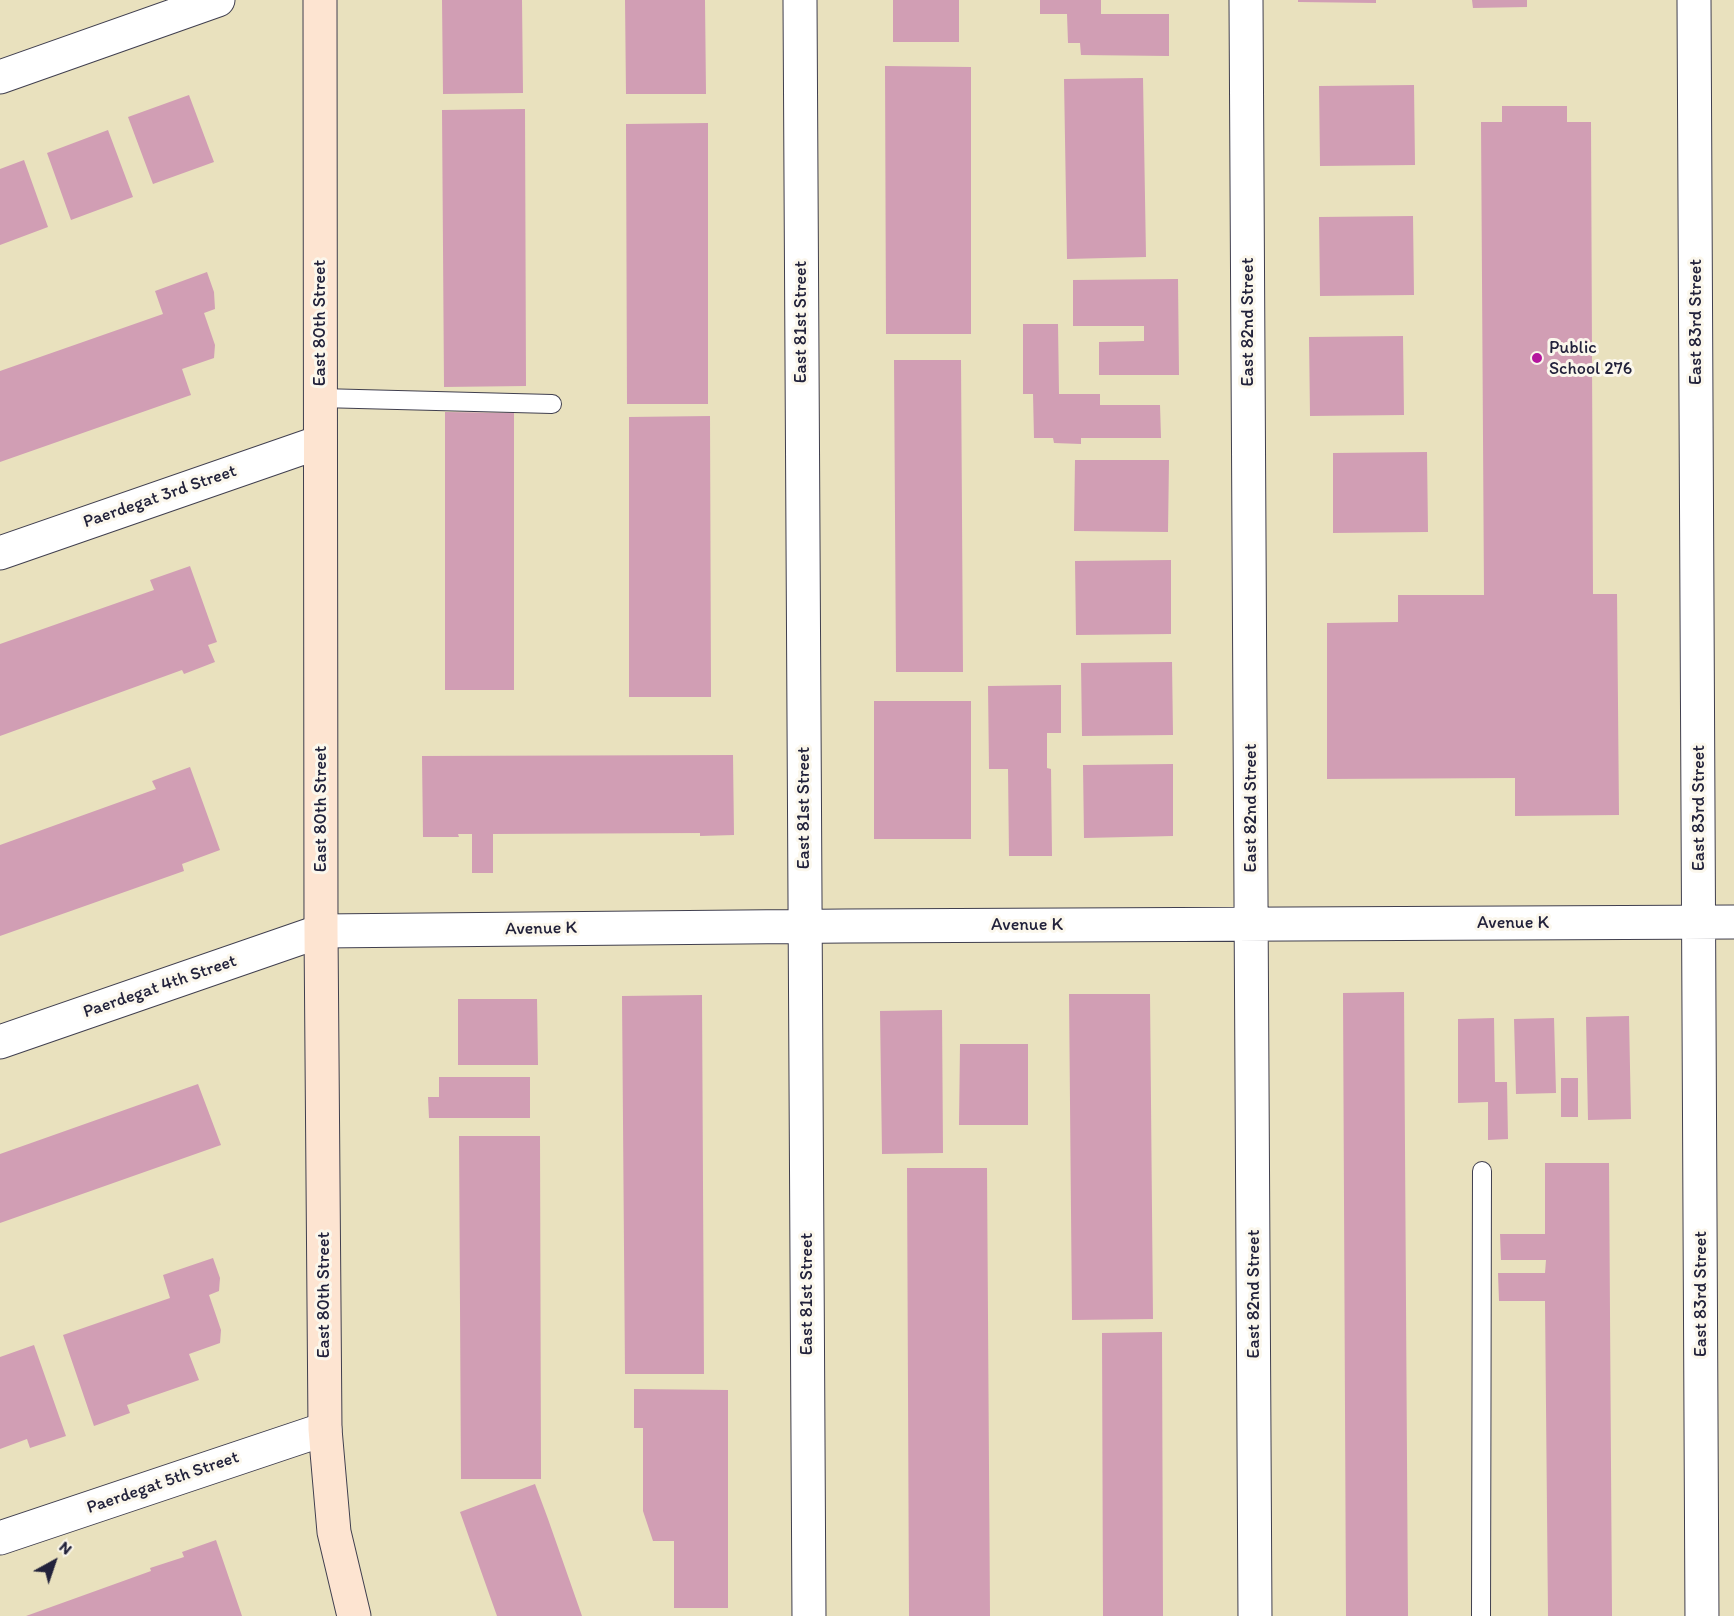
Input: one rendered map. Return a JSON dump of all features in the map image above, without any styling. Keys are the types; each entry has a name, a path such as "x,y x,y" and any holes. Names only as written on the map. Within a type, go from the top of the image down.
{"street":[{"path":"0,77 218,0"},
{"name":"East 80th Street","path":"320,0 321,931 326,1429 334,1532 354,1616"},
{"name":"East 81st Street","path":"800,0 809,1616"},
{"name":"East 82nd Street","path":"1246,0 1255,1616"},
{"name":"East 83rd Street","path":"1694,0 1702,1616"},
{"name":"Paerdegat 3rd Street","path":"0,553 320,442"},
{"name":"Avenue K","path":"321,931 1734,922"},
{"name":"Paerdegat 4th Street","path":"0,1042 321,931"},
{"name":"Paerdegat 5th Street","path":"0,1538 326,1429"}],"lane":[{"path":"320,398 552,404"},
{"path":"1481,1616 1482,1171"}],"building":[{"path":"442,0 522,0 523,93 443,94"},
{"path":"625,0 705,0 706,94 626,94"},
{"path":"893,0 959,0 959,42 893,42"},
{"path":"1040,0 1101,0 1101,14 1169,14 1169,56 1081,55 1080,43 1068,43 1067,14 1040,14"},
{"path":"1298,0 1376,0 1376,3 1298,2"},
{"path":"1472,0 1527,0 1527,7 1473,8"},
{"path":"885,66 971,67 971,334 886,334"},
{"path":"1143,78 1146,257 1067,259 1064,79"},
{"path":"1414,85 1415,165 1320,166 1319,86"},
{"path":"189,95 214,162 153,184 128,117"},
{"name":"Public School 276","path":"1502,106 1567,106 1567,122 1591,122 1593,594 1617,594 1619,815 1515,816 1515,778 1327,779 1327,623 1398,622 1398,595 1484,595 1481,122 1502,122"},
{"path":"525,109 526,386 444,387 442,110"},
{"path":"708,123 708,404 627,404 626,124"},
{"path":"108,130 133,197 71,220 47,153"},
{"path":"24,160 48,227 0,245 0,169"},
{"path":"1413,216 1414,295 1320,296 1319,217"},
{"path":"207,272 214,292 215,309 204,313 215,345 214,358 182,369 191,395 0,462 0,371 163,314 155,291"},
{"path":"1178,279 1179,375 1099,375 1099,342 1144,341 1144,326 1073,326 1073,280"},
{"path":"1023,324 1058,324 1059,394 1100,394 1100,405 1160,405 1161,438 1081,438 1081,444 1054,443 1053,438 1034,438 1033,394 1023,394"},
{"path":"1403,336 1404,415 1310,416 1309,337"},
{"path":"894,360 961,360 963,672 896,672"},
{"path":"445,412 514,413 514,690 445,690"},
{"path":"710,416 711,697 629,697 629,417"},
{"path":"1427,452 1428,532 1333,533 1333,453"},
{"path":"1075,460 1169,460 1168,532 1074,531"},
{"path":"1171,560 1171,634 1076,635 1075,561"},
{"path":"190,566 217,642 208,645 215,662 184,674 182,670 0,736 0,644 154,590 150,580"},
{"path":"1172,662 1173,735 1082,736 1081,663"},
{"path":"1061,685 1061,733 1047,733 1047,768 1051,769 1052,856 1009,856 1008,769 989,769 988,686"},
{"path":"874,701 971,701 971,839 874,839"},
{"path":"733,755 734,835 700,836 700,833 493,834 493,873 472,873 472,834 458,834 459,837 423,837 422,756"},
{"path":"1173,764 1173,836 1084,838 1083,765"},
{"path":"190,767 220,850 182,864 184,871 0,936 0,845 156,789 152,781"},
{"path":"1404,992 1408,1616 1346,1616 1343,993"},
{"path":"1069,994 1150,994 1153,1319 1072,1320"},
{"path":"702,995 704,1374 625,1374 622,996"},
{"path":"458,999 537,999 538,1065 458,1065"},
{"path":"942,1010 943,1153 882,1154 880,1011"},
{"path":"1629,1016 1631,1119 1588,1120 1586,1017"},
{"path":"1494,1018 1495,1082 1507,1082 1508,1139 1488,1140 1488,1102 1458,1103 1458,1019"},
{"path":"1554,1018 1556,1093 1516,1094 1514,1019"},
{"path":"960,1044 1028,1044 1028,1125 959,1125"},
{"path":"439,1077 530,1077 530,1118 429,1118 428,1097 439,1097"},
{"path":"1561,1078 1578,1078 1578,1117 1561,1117"},
{"path":"198,1084 221,1145 0,1223 0,1154"},
{"path":"459,1136 540,1136 541,1479 461,1479"},
{"path":"1545,1163 1609,1163 1612,1616 1548,1616 1545,1301 1499,1301 1498,1273 1545,1273 1546,1260 1501,1260 1500,1234 1545,1234"},
{"path":"907,1168 987,1168 990,1616 909,1616"},
{"path":"213,1258 220,1278 219,1291 209,1295 221,1330 220,1343 189,1354 199,1380 127,1405 130,1413 94,1426 63,1335 170,1298 163,1275"},
{"path":"1162,1332 1163,1616 1103,1616 1102,1333"},
{"path":"34,1345 66,1436 30,1448 27,1439 0,1449 0,1357"},
{"path":"634,1389 728,1390 728,1608 674,1608 674,1541 653,1541 643,1511 643,1428 634,1428"},
{"path":"535,1484 582,1616 497,1616 460,1512"},
{"path":"216,1540 242,1616 26,1616 151,1571 150,1568 184,1557 182,1552"}],"place":[{"name":"Public School 276","path":"1537,358"}]}
